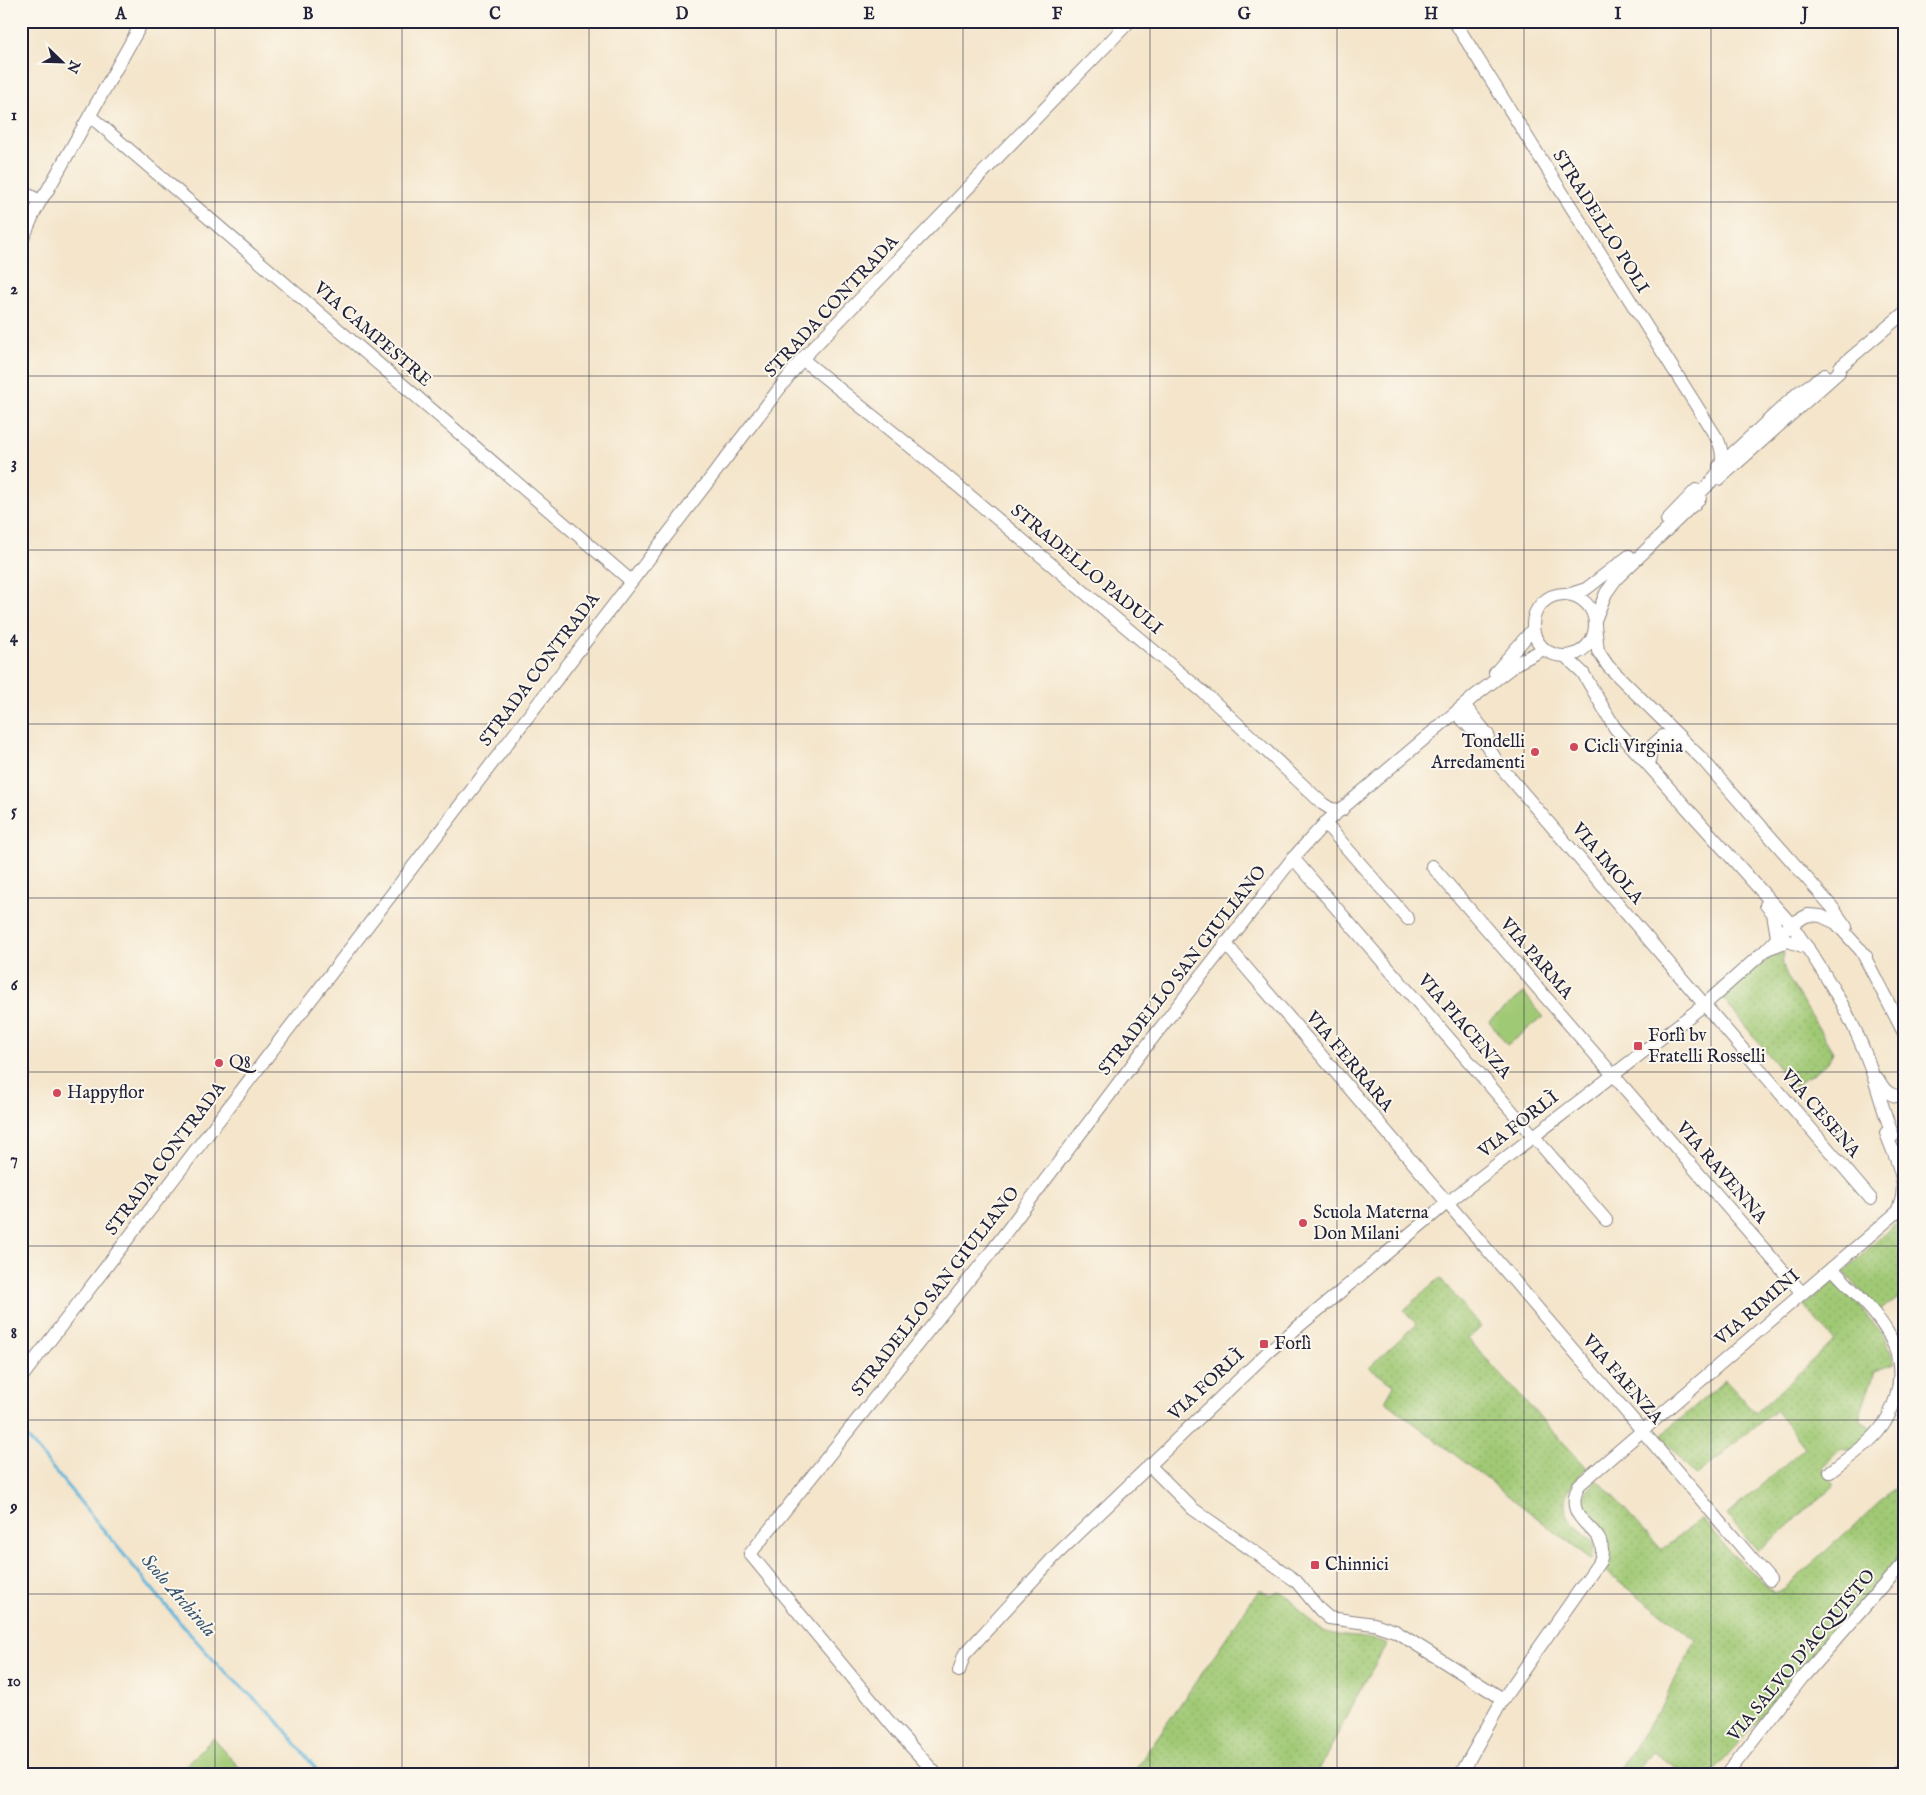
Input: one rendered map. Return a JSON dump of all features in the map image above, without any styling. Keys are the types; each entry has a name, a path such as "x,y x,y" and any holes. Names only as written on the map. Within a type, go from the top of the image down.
{"street":[{"path":"21,242 35,216 38,200 46,193 143,21"},
{"name":"STRADA CONTRADA","path":"21,1378 630,580 802,359 1130,21"},
{"name":"STRADELLO POLI","path":"1454,21 1718,440 1722,449 1723,463"},
{"name":"VIA CAMPESTRE","path":"90,116 630,580"},
{"path":"21,191 38,200"},
{"path":"1905,312 1840,367 1835,368 1799,392 1744,442 1638,549 1586,589 1571,594 1556,594 1541,603 1533,617 1532,629 1535,637 1544,649 1565,656 1583,673 1615,728 1791,924 1808,948 1846,1012 1869,1064 1905,1169"},
{"name":"STRADELLO PADULI","path":"802,359 926,459 1210,698 1326,807 1342,810"},
{"path":"1565,656 1575,654 1586,647 1591,640 1595,622 1606,593 1616,579 1733,465 1839,372 1840,367"},
{"path":"1760,427 1766,428 1786,411 1794,410"},
{"path":"1718,440 1736,444 1744,442"},
{"path":"1694,504 1694,499 1721,470 1723,463"},
{"path":"1571,594 1587,603 1595,622 1598,651 1608,666 1702,760 1832,906 1866,956 1905,1036"},
{"name":"STRADELLO SAN GIULIANO","path":"1476,696 1532,629"},
{"name":"STRADELLO SAN GIULIANO","path":"936,1774 896,1730 750,1554 991,1252 1225,943 1294,858 1325,823 1476,696 1517,663 1544,649"},
{"name":"VIA IMOLA","path":"1460,710 1500,766 1704,1005"},
{"path":"1649,764 1651,748 1663,736 1677,740 1702,760"},
{"path":"1325,823 1408,919"},
{"name":"VIA PIACENZA","path":"1294,858 1606,1220"},
{"path":"1735,861 1734,867 1773,914 1776,937"},
{"name":"VIA PARMA","path":"1432,866 1614,1074"},
{"path":"1767,949 1776,937 1791,924 1808,915 1821,916 1836,923 1866,956"},
{"path":"1767,949 1788,941 1808,948"},
{"name":"VIA FERRARA","path":"1225,943 1447,1203"},
{"name":"VIA FORLÌ","path":"959,1670 964,1655 974,1643 1055,1556 1274,1346 1447,1203 1704,1005 1767,949"},
{"name":"VIA CESENA","path":"1704,1005 1871,1199"},
{"path":"1869,1064 1885,1091 1894,1096 1905,1095"},
{"name":"VIA RAVENNA","path":"1614,1074 1802,1293"},
{"path":"1890,1129 1886,1133 1903,1183 1904,1194 1900,1213"},
{"name":"VIA FAENZA","path":"1447,1203 1770,1580"},
{"name":"VIA RIMINI","path":"1503,1699 1530,1658 1600,1562 1602,1550 1600,1539 1576,1513 1574,1507 1574,1500 1579,1485 1802,1293 1900,1213"},
{"path":"1830,1472 1875,1435 1884,1425 1896,1400 1900,1378 1900,1359 1896,1345 1884,1327 1832,1268"},
{"path":"1149,1465 1193,1509 1296,1581 1320,1610 1330,1618 1374,1624 1395,1631 1503,1699 1461,1774"},
{"name":"VIA SALVO D'ACQUISTO","path":"1727,1774 1802,1678 1905,1561"},
{"path":"1894,1774 1905,1766"}],"green space":[{"path":"1784,953 1782,963 1787,976 1833,1052 1828,1062 1794,1087 1722,997 1771,956"},
{"path":"1524,993 1543,1017 1507,1045 1489,1021"},
{"path":"1902,1217 1905,1217 1905,1294 1879,1311 1844,1272"},
{"path":"1440,1278 1481,1327 1468,1339 1587,1468 1571,1486 1565,1500 1565,1507 1567,1515 1572,1522 1594,1545 1592,1560 1385,1401 1394,1385 1369,1368 1416,1324 1404,1310"},
{"path":"1836,1279 1886,1339 1895,1364 1875,1371 1861,1412 1861,1420 1874,1430 1850,1451 1842,1449 1822,1468 1834,1485 1758,1552 1727,1515 1805,1447 1775,1410 1696,1476 1661,1436 1725,1380 1756,1413 1834,1340 1804,1306"},
{"path":"1905,1479 1905,1551 1712,1774 1686,1774 1651,1751 1636,1774 1616,1774 1664,1702 1696,1640 1603,1569 1609,1552 1608,1540 1602,1530 1586,1514 1582,1505 1585,1494 1598,1480 1662,1550 1701,1518 1732,1554 1774,1593 1785,1588"},
{"path":"1259,1590 1270,1595 1279,1591 1284,1593 1313,1624 1326,1632 1370,1639 1387,1644 1359,1692 1317,1774 1132,1774"},
{"path":"213,1738 245,1774 177,1774"}],"waterway":[{"name":"Scolo Archirola","path":"21,1430 182,1625 218,1665 277,1720 320,1774"}],"place":[{"name":"Cicli Virginia","path":"1574,747"},
{"name":"Tondelli Arredamenti","path":"1535,752"},
{"name":"Forlì bv Fratelli Rosselli","path":"1638,1046"},
{"name":"Q8","path":"219,1063"},
{"name":"Happyflor","path":"57,1093"},
{"name":"Scuola Materna Don Milani","path":"1303,1223"},
{"name":"Forlì","path":"1264,1344"},
{"name":"Chinnici","path":"1315,1565"}]}
